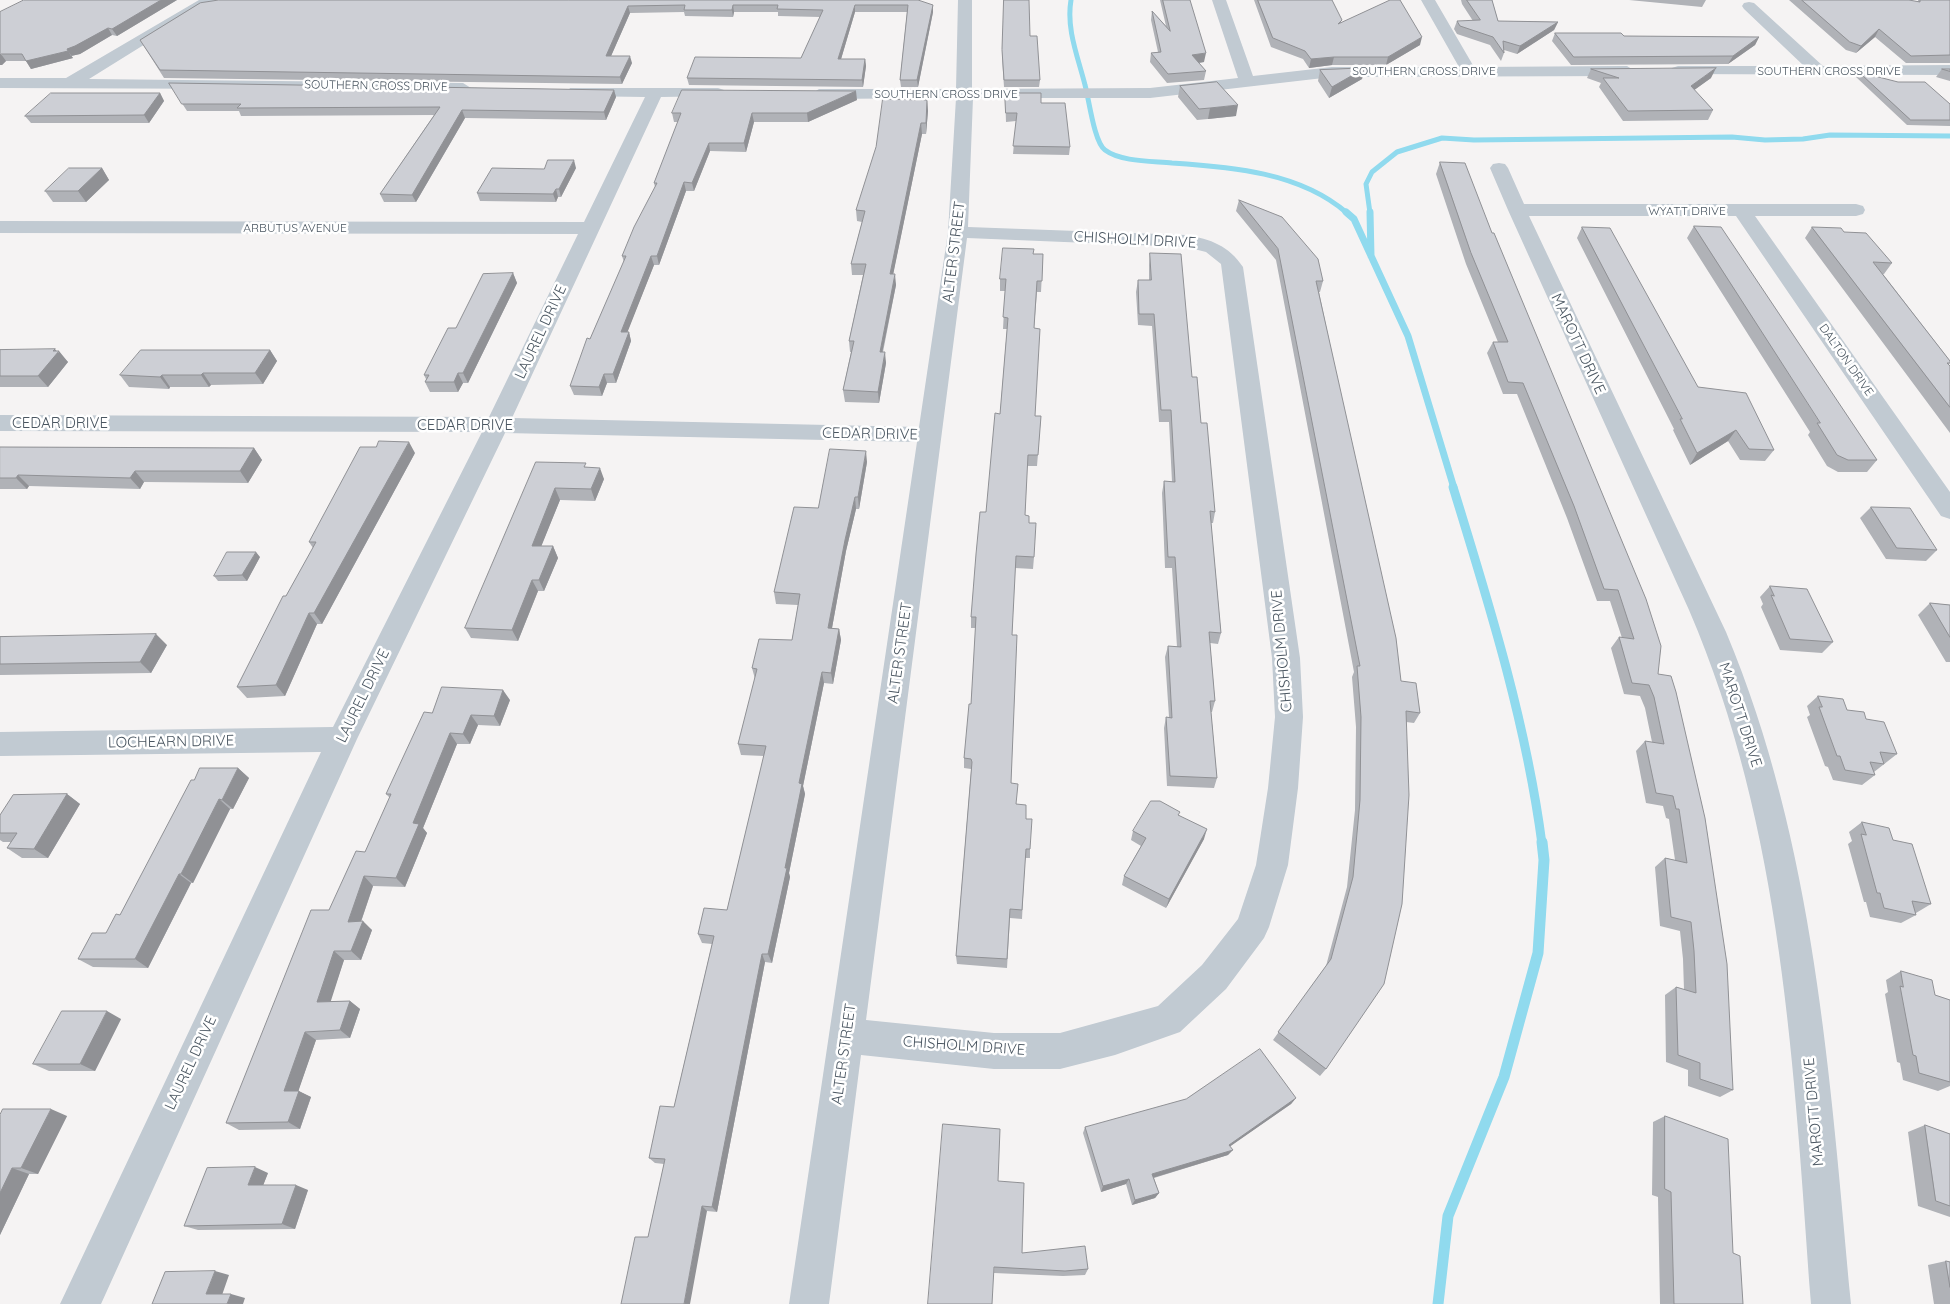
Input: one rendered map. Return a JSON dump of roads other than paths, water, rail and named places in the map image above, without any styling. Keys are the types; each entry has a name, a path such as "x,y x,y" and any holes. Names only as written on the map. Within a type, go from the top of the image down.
{"street":[{"path":"68,84 209,0"},
{"name":"ALTER STREET","path":"810,1304 958,232 963,180 965,0"},
{"path":"1219,0 1247,81"},
{"path":"1428,0 1430,8 1469,71"},
{"path":"1749,6 1819,71"},
{"name":"SOUTHERN CROSS DRIVE","path":"1659,71 1950,70"},
{"name":"SOUTHERN CROSS DRIVE","path":"799,94 1115,93 1180,90 1332,72 1639,71"},
{"name":"SOUTHERN CROSS DRIVE","path":"0,84 265,84 480,88"},
{"path":"558,90 732,93"},
{"name":"LAUREL DRIVE","path":"80,1304 342,739 496,425 655,92"},
{"name":"MAROTT DRIVE","path":"1499,168 1696,598 1729,676 1754,755 1781,875 1808,1034 1831,1304"},
{"name":"WYATT DRIVE","path":"1517,210 1856,210"},
{"name":"DALTON DRIVE","path":"1742,211 1950,510"},
{"name":"ARBUTUS AVENUE","path":"0,227 590,228"},
{"name":"CHISHOLM DRIVE","path":"847,1036 994,1051 1060,1051 1115,1037 1168,1020 1214,977 1252,927 1272,865 1283,788 1289,717 1286,658 1233,267 1228,258 1204,244 1186,241 958,232"},
{"name":"CEDAR DRIVE","path":"0,423 496,425 930,435"},
{"name":"LOCHEARN DRIVE","path":"0,744 342,739"}],"waterway":[{"path":"1071,0 1071,32 1095,130 1105,150 1119,157 1137,160 1218,167 1264,174 1308,188 1328,199 1347,213"},
{"path":"1370,213 1366,184 1372,172 1397,152 1442,138 1474,140 1732,137 1765,140 1803,139 1830,135 1950,136"},
{"path":"1346,212 1354,219 1371,256"},
{"path":"1370,212 1371,256"},
{"path":"1371,256 1408,336 1454,488"},
{"path":"1453,487 1493,619 1516,708 1535,798 1542,844"},
{"path":"1438,1304 1448,1216 1504,1077 1538,953 1544,860 1542,842"}]}
